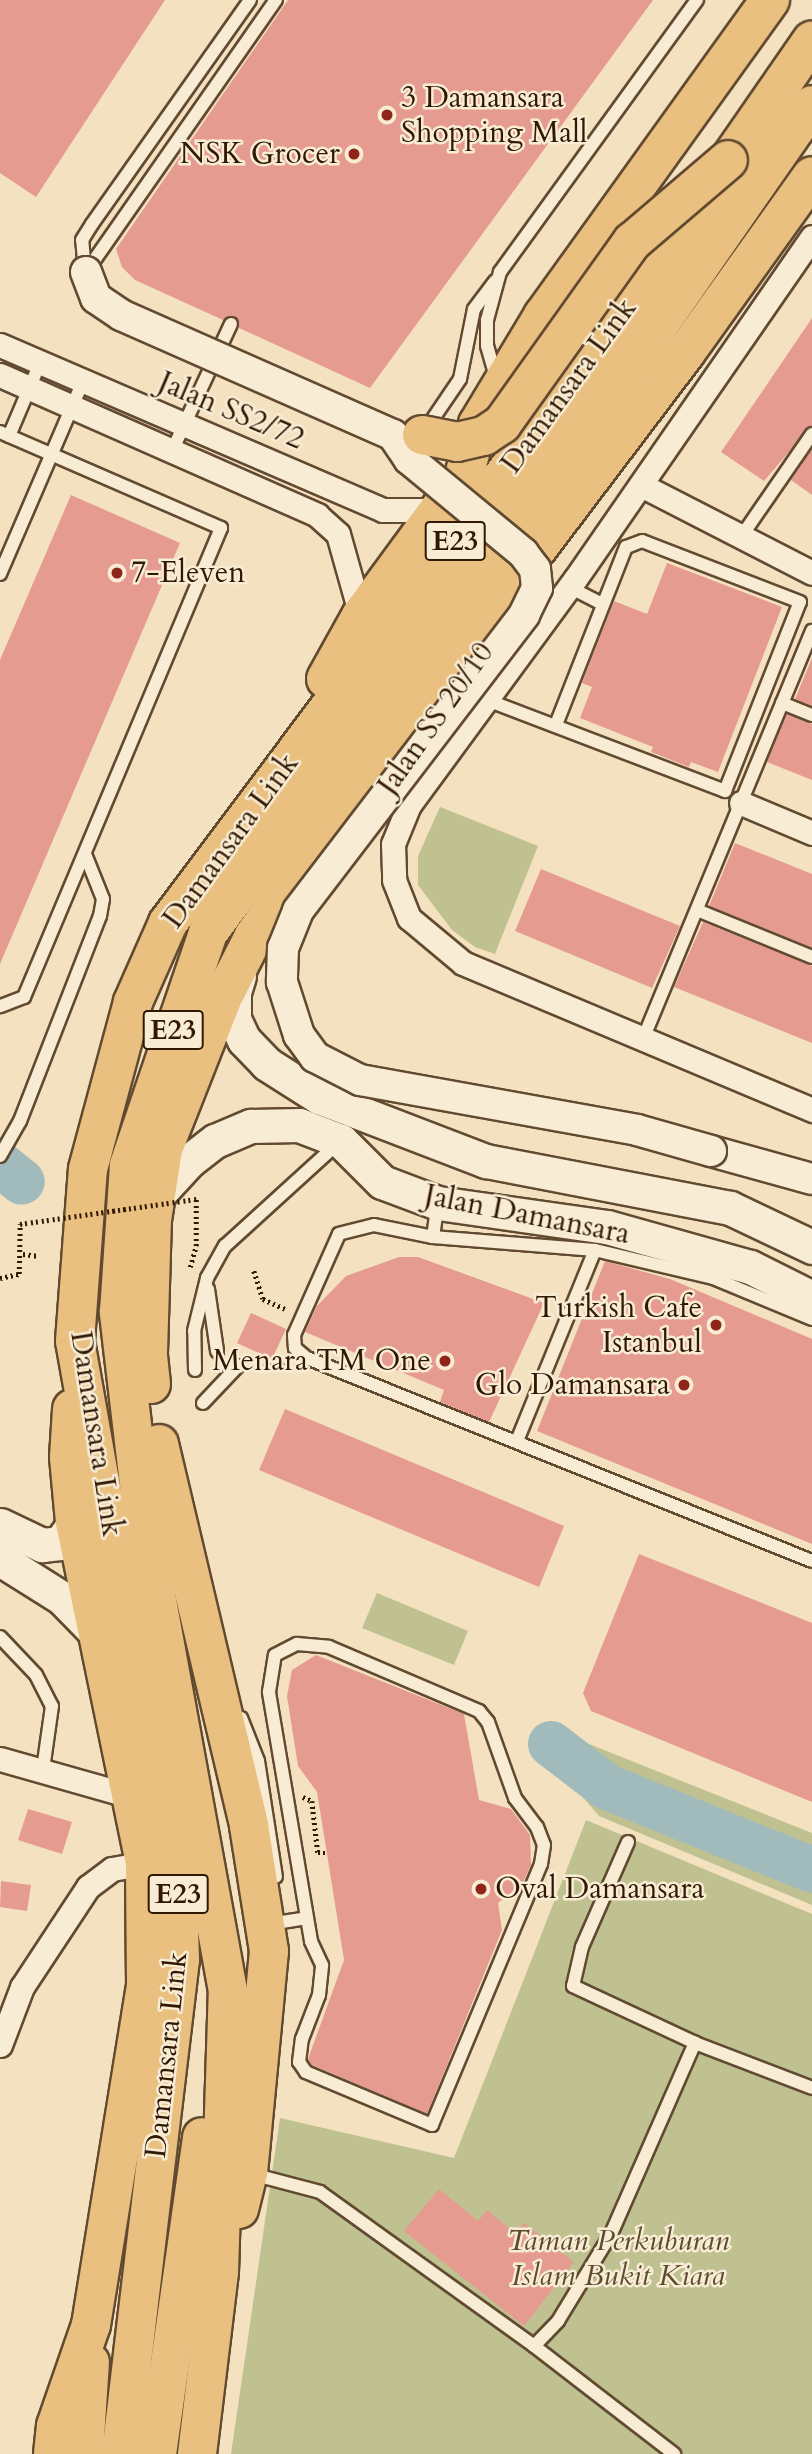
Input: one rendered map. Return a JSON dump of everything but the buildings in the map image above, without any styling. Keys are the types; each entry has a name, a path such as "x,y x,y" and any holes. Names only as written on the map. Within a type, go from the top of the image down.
{"highway":[{"path":"310,734 313,701 361,616 443,510 464,476 478,424 543,316 770,0"},
{"name":"Damansara Link","path":"197,2454 219,2272 228,1991 142,1509 119,1312 130,1166 208,933 614,358 728,160 812,40"},
{"name":"Damansara Link","path":"121,2454 180,1960 177,1868 160,1753 103,1498 75,1341 88,1169 133,1002 168,923 310,734 614,358 812,105"},
{"path":"407,435 457,442 484,436 502,424 632,242 728,160"},
{"path":"219,2272 248,2173 269,1951 249,1826 162,1472 148,1353 153,1200 179,1100 254,936 334,817 490,607 671,372 812,176"},
{"path":"75,1341 69,1457 75,1522 134,1797 145,1863 146,1984 91,2325 84,2454"},
{"path":"157,2454 213,2059 221,1940"},
{"path":"52,2445 91,2325"}],"main road":[{"name":"Jalan Damansara","path":"254,936 234,992 234,1019 244,1040 267,1064 319,1097 486,1161 730,1208 812,1247"},
{"name":"Jalan Damansara","path":"153,1200 197,1154 251,1126 299,1125 341,1141 382,1182 438,1203 607,1227 750,1267 812,1298"},
{"path":"341,1141 376,1140 447,1161 486,1161"},
{"path":"0,1525 42,1545 60,1543 75,1522"},
{"path":"0,1559 61,1598 97,1634"}],"street":[{"name":"Jalan SS 20/10","path":"812,237 569,587 409,804 393,844 394,880 409,918 463,963 812,1110"},
{"path":"86,272 96,298 121,315 407,435 409,459 523,553 535,569 537,588 524,615 298,911 283,948 282,982 299,1035 315,1057 360,1080 637,1130 812,1179"},
{"name":"Jalan SS2/72","path":"0,345 383,510 443,510"},
{"name":"Jalan SS2/72","path":"0,375 317,515 338,534 361,616"},
{"path":"641,485 812,573"},
{"path":"490,607 529,641"},
{"path":"741,803 812,833"},
{"path":"0,1759 43,1769 134,1797"},
{"path":"0,2045 22,1987 88,1887 111,1869 145,1863"}],"lane":[{"path":"86,272 82,240 92,223 250,0"},
{"path":"86,272 276,0"},
{"path":"407,435 460,379 474,309 697,0"},
{"path":"499,387 487,346 487,320 500,272"},
{"path":"172,451 231,324"},
{"path":"0,1006 24,997 221,528 4,434 40,363"},
{"path":"0,575 83,381"},
{"path":"741,537 812,434"},
{"path":"487,700 725,791 800,602 642,541 626,547 556,725"},
{"path":"569,587 603,604"},
{"path":"643,1039 812,631"},
{"path":"782,703 812,715"},
{"path":"0,1156 20,1121 100,916 103,899 85,854"},
{"path":"697,910 812,957"},
{"path":"195,1370 194,1331 207,1278 225,1246 341,1141"},
{"path":"433,1237 438,1203"},
{"path":"812,1319 713,1278 595,1250 433,1237 374,1224 339,1234 302,1317 295,1348 307,1358 517,1440 812,1561"},
{"path":"517,1440 595,1250"},
{"path":"207,1278 217,1351"},
{"path":"203,1403 238,1366"},
{"path":"0,1637 36,1675 52,1706 43,1769"},
{"path":"285,1646 330,1647 479,1711 488,1722 515,1798 537,1827 544,1845 541,1864 432,2125 306,2072 299,2062 299,2050 323,1977 307,1918 269,1671 275,1655 285,1646"},
{"path":"208,1652 258,1761 278,1894"},
{"path":"264,1794 286,1790"},
{"path":"628,1842 582,1947 573,1986 695,2043 812,2088"},
{"path":"257,2078 280,1984 283,1935 280,1908"},
{"path":"283,1935 307,1918"},
{"path":"534,2346 558,2321 611,2234 695,2043"},
{"path":"248,2173 320,2192 534,2346 674,2454"}],"path":[{"path":"0,1278 19,1274 23,1254 20,1224 196,1199 196,1246"},
{"path":"23,1254 39,1256"},
{"path":"254,1271 263,1299 302,1317"},
{"path":"249,1356 272,1366 307,1358"}],"green space":[{"path":"440,807 538,846 495,954 475,947 452,930 418,885 418,856"},
{"path":"377,1593 468,1631 454,1665 362,1628"},
{"path":"574,1738 812,1833 812,1905 599,1816 561,1772"},
{"name":"Taman Perkuburan Islam Bukit Kiara","path":"586,1820 812,1914 812,2454 231,2454 280,2118 454,2158"}],"waterway":[{"path":"0,1164 22,1182"},
{"path":"551,1744 607,1787 812,1870"}],"place":[{"name":"3 Damansara Shopping Mall","path":"387,115"},
{"name":"NSK Grocer","path":"354,154"},
{"name":"7-Eleven","path":"117,573"},
{"name":"Turkish Cafe Istanbul","path":"716,1325"},
{"name":"Menara TM One","path":"445,1361"},
{"name":"Glo Damansara","path":"684,1385"},
{"name":"Oval Damansara","path":"481,1889"}]}
